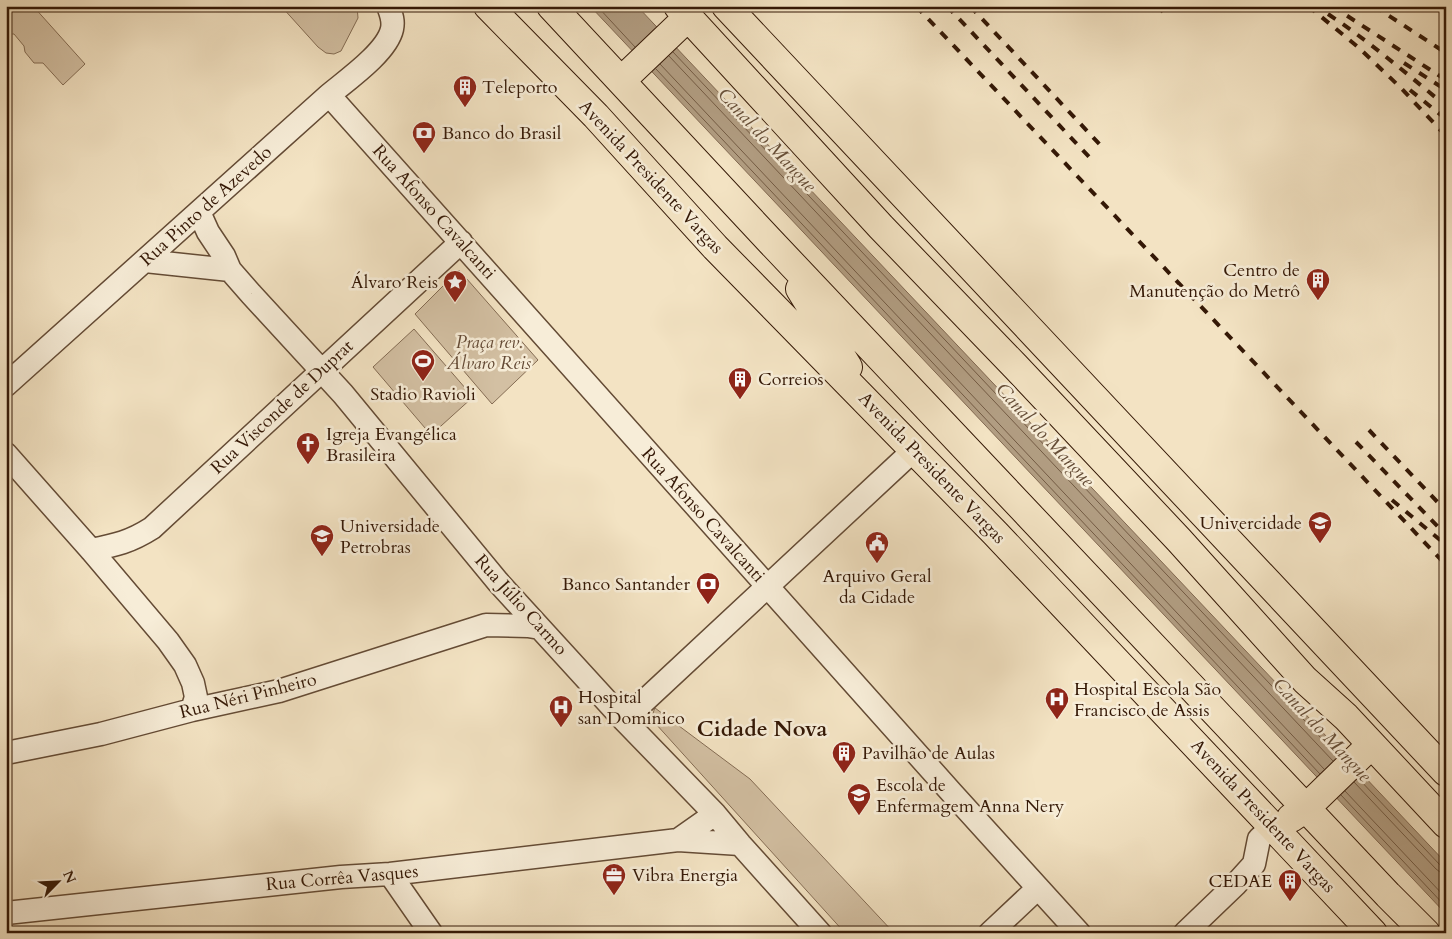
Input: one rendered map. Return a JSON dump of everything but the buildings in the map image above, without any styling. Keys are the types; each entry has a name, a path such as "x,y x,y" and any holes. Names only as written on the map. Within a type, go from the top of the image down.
{"main road":[{"name":"Avenida Presidente Vargas","path":"488,6 596,116 715,247 996,533 1372,931"},
{"name":"Avenida Presidente Vargas","path":"551,6 629,73 770,241 1063,551 1315,799 1388,896 1426,933"},
{"path":"726,6 1446,772"},
{"path":"629,73 679,18 1008,359 1179,540 1305,680 1346,717 1363,753 1446,824"},
{"path":"770,241 874,409"},
{"path":"996,533 1063,551"},
{"path":"1179,540 1238,582 1306,640 1349,669"},
{"path":"1273,826 1285,823 1315,799 1363,753"}],"street":[{"name":"Rua Pinto de Azevedo","path":"6,385 329,95 374,57 392,30 390,12"},
{"name":"Rua Afonso Cavalcanti","path":"329,95 1079,933"},
{"name":"Rua Júlio Carmo","path":"199,212 230,270 360,414 498,582 624,720 715,814 820,933"},
{"name":"Rua Visconde de Duprat","path":"91,550 124,543 137,538 152,528 461,242"},
{"path":"145,261 230,270"},
{"path":"624,720 915,449"},
{"path":"6,454 168,641 185,665 193,683 196,698 192,710"},
{"path":"486,625 497,611 499,604 498,582"},
{"name":"Rua Néri Pinheiro","path":"6,753 101,734 192,710 279,691 486,625 540,628"},
{"name":"Rua Corrêa Vasques","path":"678,840 715,814"},
{"path":"1185,933 1254,864 1259,839 1273,826"},
{"name":"Rua Corrêa Vasques","path":"6,913 341,877 390,874 678,840 740,844"},
{"path":"390,874 431,933"},
{"path":"990,933 1038,888"}],"green space":[{"path":"6,6 33,6 85,64 63,85 43,63 34,63 14,34 6,34"},
{"path":"281,6 357,6 358,18 341,51 334,54 326,53 318,47"},
{"name":"Praça rev. Álvaro Reis","path":"459,270 538,360 492,404 415,314"},
{"name":"Stadio Ravioli","path":"414,329 473,397 431,435 373,367"},
{"path":"655,708 750,779 894,933 845,933 655,723 653,712"}],"water":[{"path":"590,6 637,6 1446,863 1446,914"}],"railway":[{"path":"916,6 1446,565"},
{"path":"947,6 1092,160"},
{"path":"970,6 1104,149"},
{"path":"1158,6 1163,12"},
{"path":"1308,6 1358,47 1401,88 1446,136"},
{"path":"1332,6 1446,80"},
{"path":"1374,6 1446,53"},
{"path":"1442,6 1446,9"},
{"path":"1328,14 1374,47 1446,106"},
{"path":"1404,63 1446,90"},
{"path":"1410,90 1446,119"},
{"path":"1369,430 1446,511"},
{"path":"1356,442 1446,535"},
{"path":"1392,500 1446,545"}],"place":[{"name":"Teleporto","path":"465,108"},
{"name":"Banco do Brasil","path":"424,154"},
{"name":"Centro de Manutenção do Metrô","path":"1318,301"},
{"name":"Álvaro Reis","path":"455,303"},
{"name":"Stadio Ravioli","path":"423,382"},
{"name":"Correios","path":"740,400"},
{"name":"Igreja Evangélica Brasileira","path":"308,465"},
{"name":"Univercidade","path":"1320,544"},
{"name":"Universidade Petrobras","path":"322,557"},
{"name":"Arquivo Geral da Cidade","path":"877,564"},
{"name":"Banco Santander","path":"708,605"},
{"name":"Hospital Escola São Francisco de Assis","path":"1057,720"},
{"name":"Hospital san Dominico","path":"561,728"},
{"name":"Pavilhão de Aulas","path":"844,774"},
{"name":"Escola de Enfermagem Anna Nery","path":"859,816"},
{"name":"Vibra Energia","path":"614,896"},
{"name":"CEDAE","path":"1290,902"}],"district":[{"name":"Cidade Nova","path":"762,729"}],"water label":[{"name":"Canal do Mangue","path":"767,140"},
{"name":"Canal do Mangue","path":"1045,435"},
{"name":"Canal do Mangue","path":"1322,730"}]}
